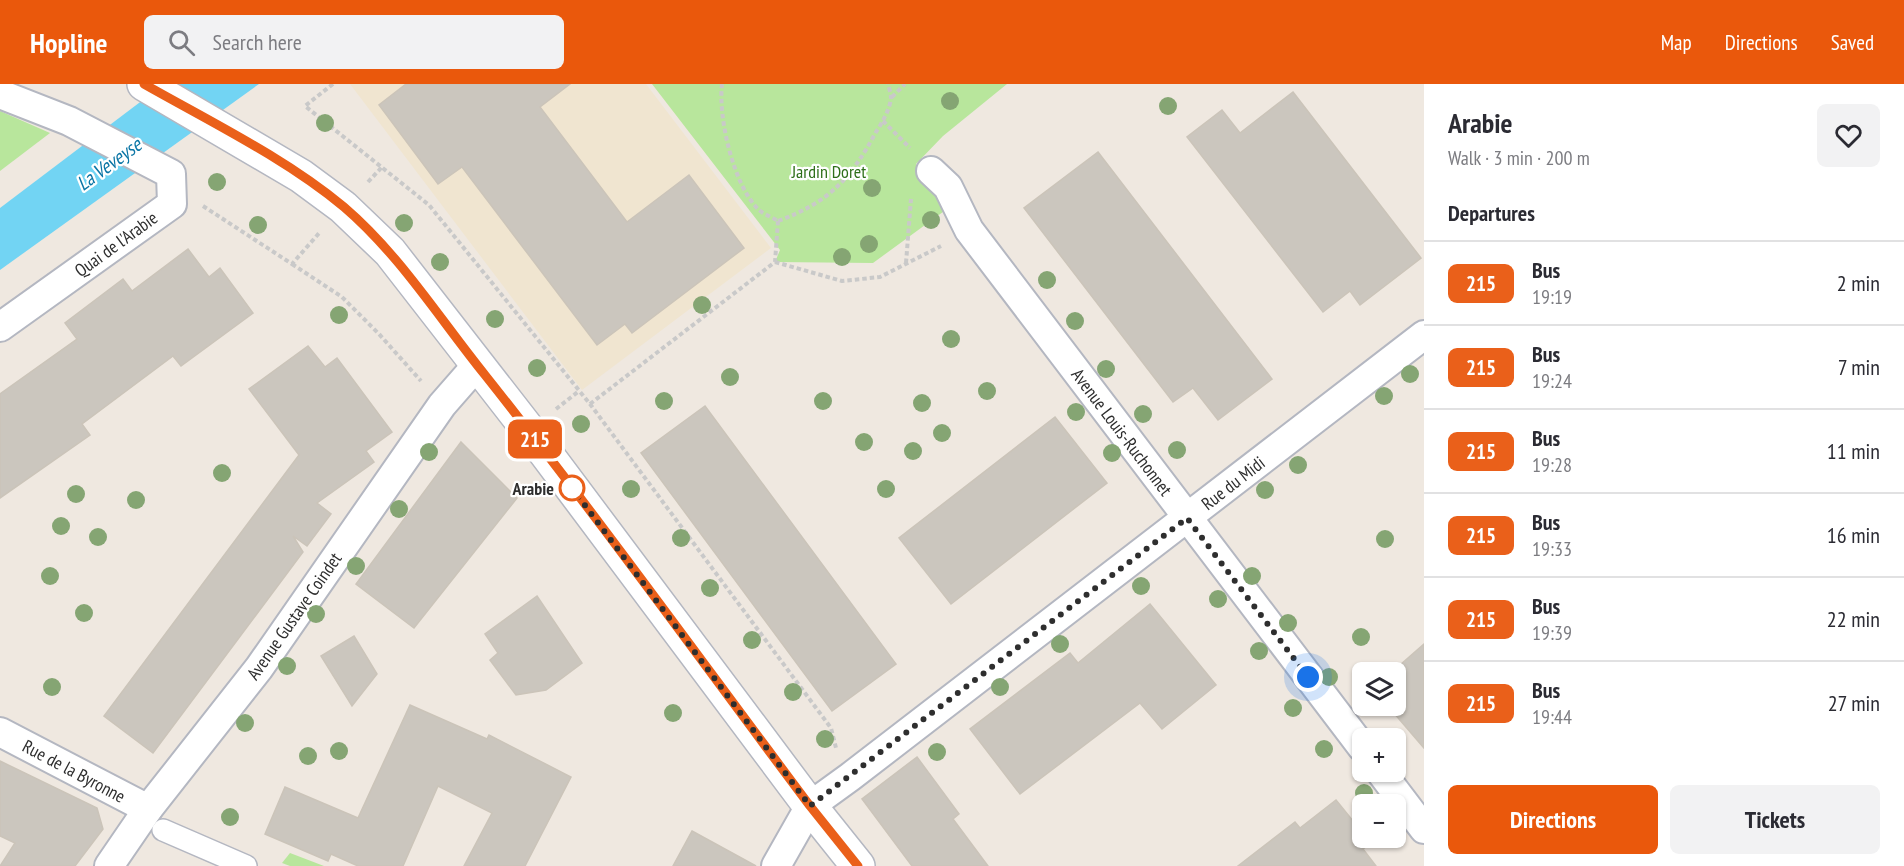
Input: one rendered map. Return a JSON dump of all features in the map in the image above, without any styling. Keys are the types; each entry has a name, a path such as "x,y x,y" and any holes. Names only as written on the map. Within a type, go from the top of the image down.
{"street":[{"path":"144,84 301,176 344,207 390,252 530,432 810,806 858,866"},
{"path":"0,94 69,121 171,174"},
{"name":"Avenue Louis-Ruchonnet","path":"931,171 948,187 969,230 1352,734"},
{"name":"Quai de l'Arabie","path":"8,322 172,204 171,174"},
{"name":"Rue du Midi","path":"776,866 810,806 1424,335"},
{"name":"Avenue Gustave Coindet","path":"109,866 155,820 442,405 477,365"},
{"name":"Rue de la Byronne","path":"0,732 155,820 246,866"},
{"path":"1388,782 1424,828"}],"path":[{"path":"333,84 304,106 429,205 590,404 831,728 839,758"},
{"path":"722,84 720,100 727,143 743,185 758,208 778,221"},
{"path":"888,84 891,97"},
{"path":"778,221 806,211 848,177 883,121 891,97 905,84"},
{"path":"171,174 189,196 342,297 422,382"},
{"path":"906,264 911,197"},
{"path":"590,404 775,262 778,221"},
{"path":"292,264 325,226"},
{"path":"775,262 842,281 880,277 969,230"},
{"path":"548,416 579,390"}],"shaded area":[{"path":"350,84 646,84 771,248 582,390"}],"green space":[{"name":"Jardin Doret","path":"652,84 1007,84 943,136 916,164 947,209 873,263 775,262 780,250"},
{"path":"0,111 50,133 0,171"},
{"path":"290,853 324,866 290,866 282,863"}],"water":[{"name":"La Veveyse","path":"164,84 259,84 0,270 0,208"}],"building":[{"path":"406,84 570,84 540,107 627,222 689,175 744,248 632,333 625,324 597,345 462,167 438,184 379,105"},
{"path":"1293,92 1421,258 1360,305 1350,291 1323,312 1187,137 1222,110 1240,133"},
{"path":"1098,152 1272,379 1218,420 1193,388 1173,402 1024,208"},
{"path":"188,249 209,277 220,268 253,313 181,366 173,356 82,424 90,435 0,498 0,394 77,339 65,323 123,279 132,291"},
{"path":"308,346 325,367 337,358 392,432 366,451 374,462 317,503 331,514 307,546 293,536 303,552 153,753 104,716 299,455 249,389"},
{"path":"705,406 896,664 832,711 641,453"},
{"path":"1055,417 1107,483 951,604 899,538"},
{"path":"461,442 517,498 414,628 356,584"},
{"path":"537,596 582,663 546,690 516,695 490,660 498,653 485,634"},
{"path":"1150,604 1216,685 1162,729 1140,703 1020,794 970,729 1070,653 1078,663"},
{"path":"354,636 377,674 352,706 321,656"},
{"path":"1424,644 1424,748 1396,716 1406,716 1406,662 1403,662"},
{"path":"410,705 487,739 489,735 571,777 525,866 464,866 492,813 438,786 403,866 358,866 331,854 328,861 265,834 285,787 358,818"},
{"path":"917,757 959,814 953,819 988,866 912,866 862,799"},
{"path":"0,761 97,808 103,829 75,866 0,866 15,843 0,836"},
{"path":"1336,800 1352,820 1352,848 1364,848 1376,866 1238,866 1295,822 1300,828"},
{"path":"692,831 756,866 673,866"}],"bus line":[{"name":"215","path":"144,84 301,176 344,207 390,252 530,432 810,806 858,866"}],"place":[{"name":"Arabie","path":"572,488"}],"route":[{"path":"572,488 810,806 1187,518 1308,677"}]}
